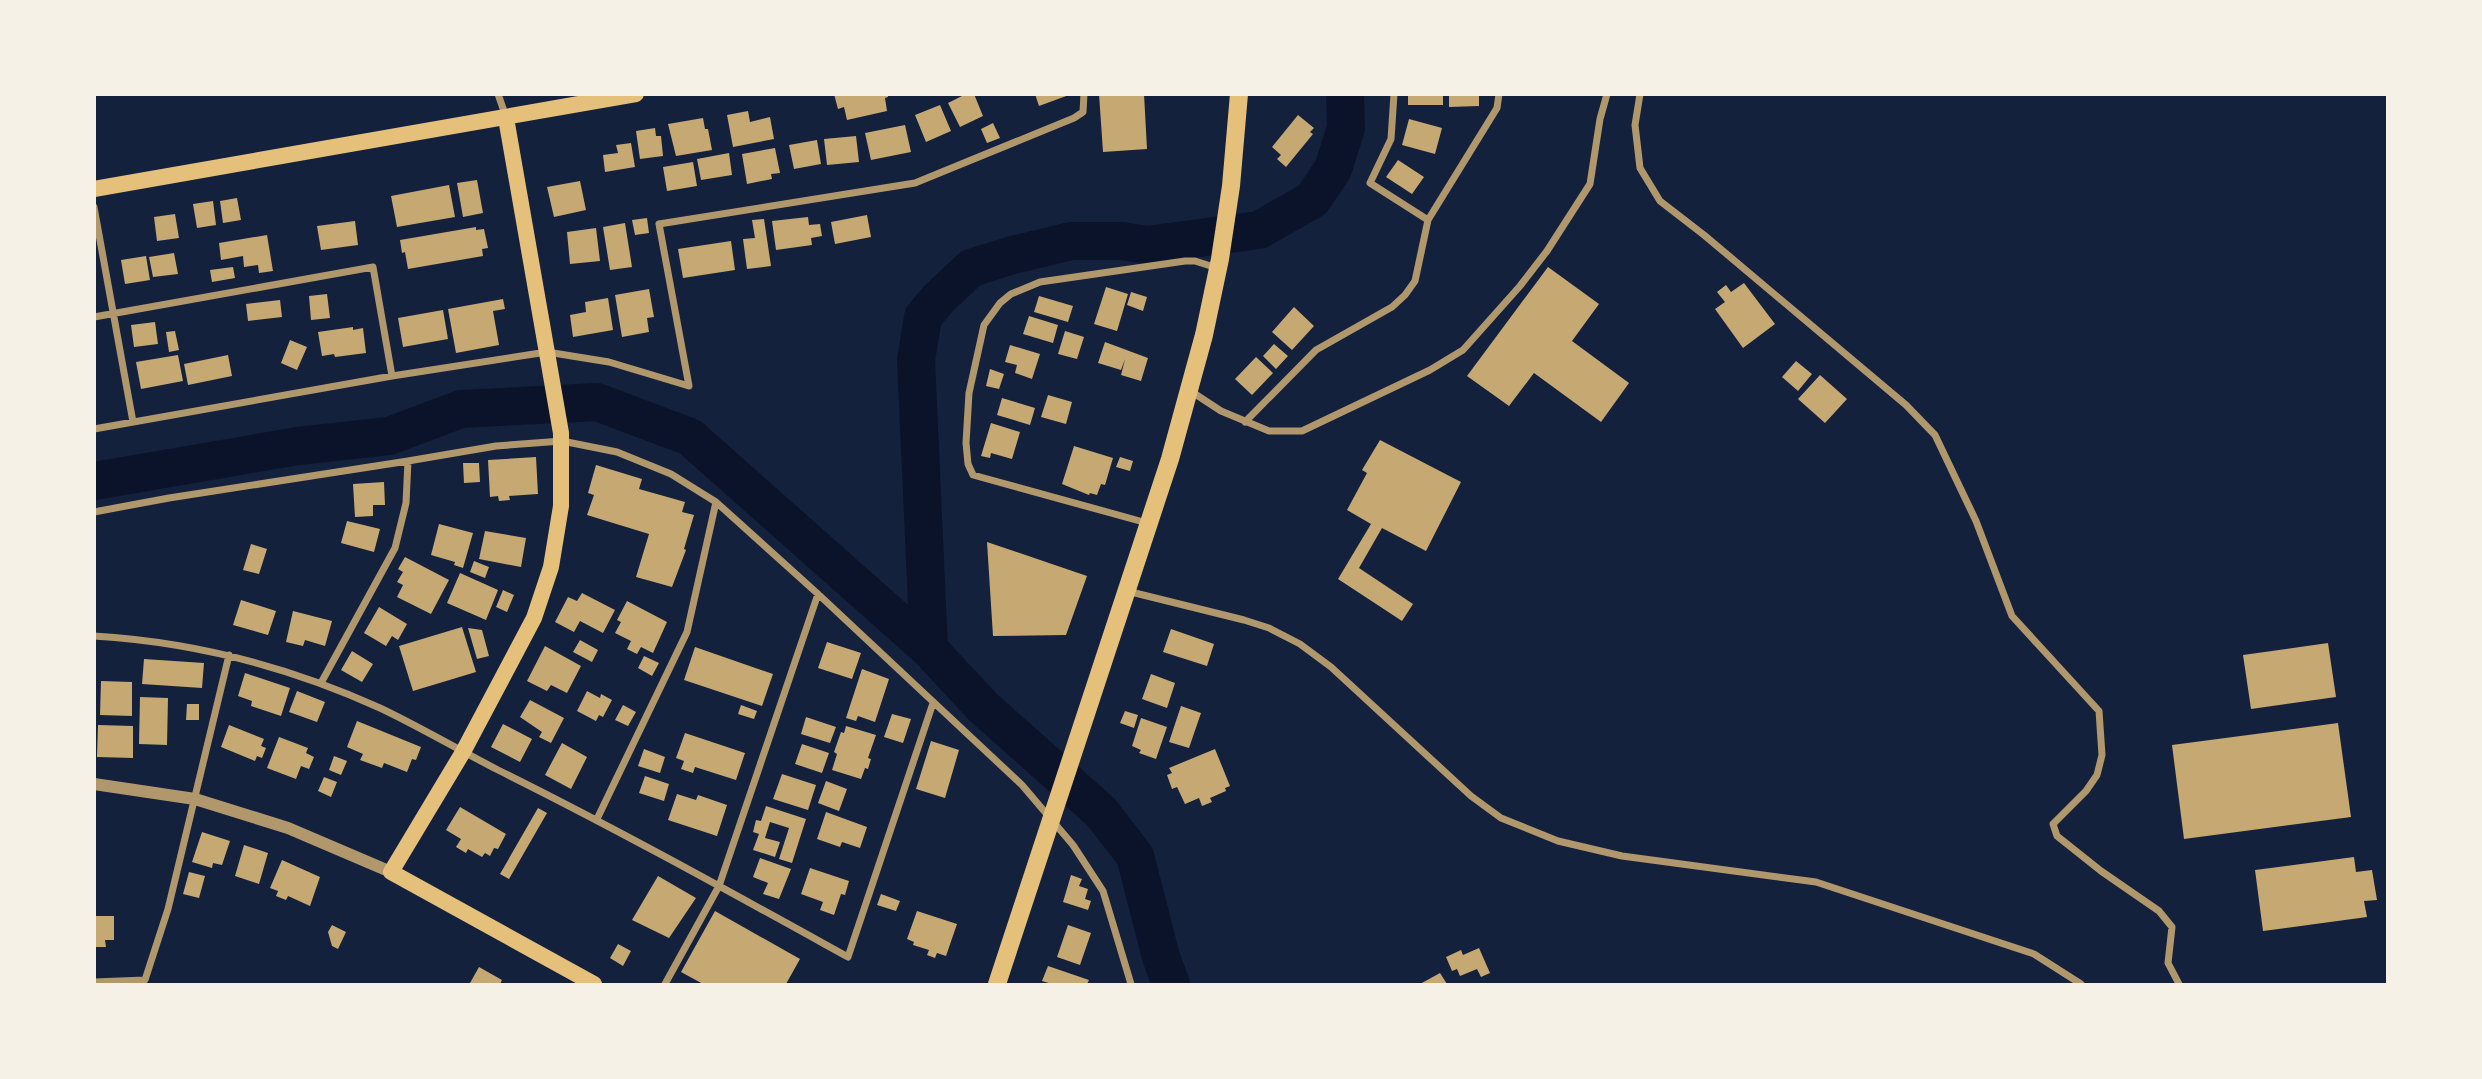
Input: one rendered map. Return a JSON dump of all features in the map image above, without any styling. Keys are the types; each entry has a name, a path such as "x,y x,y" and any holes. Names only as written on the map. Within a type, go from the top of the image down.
{"highway":[{"path":"997,985 1149,523 1204,335 1231,186 1239,94"}],"main road":[{"path":"94,189 636,94"},
{"path":"506,118 561,437 561,506 551,567 534,618 463,752 391,872 594,985"}],"street":[{"path":"498,94 506,118"},
{"path":"94,429 392,376 548,359 609,362 689,386 659,224 915,183 1074,118 1083,112 1084,94"},
{"path":"1394,94 1391,139 1370,183 1428,220"},
{"path":"1245,422 1316,350 1392,307 1405,295 1415,281 1428,220 1497,108 1499,94"},
{"path":"1189,389 1220,411 1269,431 1302,430 1430,370 1463,350 1540,260 1590,184 1606,94"},
{"path":"1640,94 1635,125 1640,168 1660,201 1906,405 1935,435 1976,521 2012,616 2099,710 2102,745 2097,775 2086,792 2053,824 2057,836 2101,871 2159,911 2172,927 2168,963 2179,985"},
{"path":"94,207 133,422"},
{"path":"1149,523 973,475 968,464 966,443 968,393 984,325 990,314 1011,294 1040,282 1185,261 1219,263"},
{"path":"94,317 373,267 392,376"},
{"path":"94,512 561,437 628,456 671,474 716,502 1053,813 1103,891 1131,985"},
{"path":"321,683 395,548 406,503 408,461"},
{"path":"597,819 687,632 716,502"},
{"path":"1127,591 1244,620 1269,628 1300,645 1331,667 1471,796 1501,818 1549,838 1622,856 1816,883 2034,954 2081,985"},
{"path":"665,985 719,886 818,594"},
{"path":"94,636 138,639 229,654 321,683 382,709 597,819 848,957 933,703"},
{"path":"94,982 145,980 168,909 229,654"},
{"path":"94,784 195,799 288,828 391,872"}],"building":[{"path":"834,94 888,94 885,98 887,111 847,120 844,107 838,109"},
{"path":"966,94 974,94 983,116 960,127 948,103"},
{"path":"1035,94 1069,94 1069,95 1039,106"},
{"path":"1099,94 1144,94 1147,149 1103,152"},
{"path":"1408,94 1443,94 1443,105 1408,105"},
{"path":"1449,94 1479,94 1479,106 1449,107"},
{"path":"940,105 951,131 926,142 915,115"},
{"path":"748,111 750,122 770,117 774,139 733,147 727,115"},
{"path":"1298,115 1314,128 1310,132 1313,134 1286,167 1277,159 1281,155 1272,147"},
{"path":"703,118 712,150 676,156 668,124"},
{"path":"1409,119 1442,128 1435,154 1402,145"},
{"path":"993,123 1000,138 987,143 981,129"},
{"path":"905,125 911,152 871,160 865,133"},
{"path":"655,128 656,136 661,136 663,156 640,159 636,131"},
{"path":"856,136 859,162 827,165 824,139"},
{"path":"817,140 821,164 794,169 789,145"},
{"path":"631,143 635,167 605,172 603,155 618,153 616,145"},
{"path":"775,148 780,173 771,174 772,179 747,184 742,154"},
{"path":"729,153 732,175 701,180 697,159"},
{"path":"1398,160 1424,177 1412,194 1386,177"},
{"path":"693,162 697,186 667,191 663,167"},
{"path":"477,180 483,213 463,217 457,183"},
{"path":"580,181 586,210 554,217 547,187"},
{"path":"449,185 455,217 397,227 391,196"},
{"path":"237,198 241,220 223,223 220,201"},
{"path":"213,201 216,225 197,228 193,204"},
{"path":"175,214 179,238 157,241 154,217"},
{"path":"867,215 871,237 835,244 831,222"},
{"path":"808,217 809,225 820,224 822,236 811,238 812,245 776,250 772,221"},
{"path":"647,218 649,233 635,235 632,220"},
{"path":"764,219 771,266 747,269 743,239 755,238 752,220"},
{"path":"355,221 358,245 321,250 317,226"},
{"path":"625,223 632,267 610,270 603,227"},
{"path":"476,227 476,230 484,229 488,248 482,249 483,256 408,269 400,240"},
{"path":"596,228 600,261 570,264 567,232"},
{"path":"267,235 273,271 259,273 258,265 244,267 243,256 221,260 219,243"},
{"path":"731,241 735,270 683,278 678,249"},
{"path":"174,253 178,274 153,277 149,257"},
{"path":"146,256 150,280 125,284 121,260"},
{"path":"233,267 235,278 212,282 210,270"},
{"path":"1548,267 1599,304 1572,341 1629,383 1601,422 1534,373 1509,406 1467,376"},
{"path":"1744,283 1775,324 1743,348 1715,309 1725,302 1717,292 1726,285 1731,292"},
{"path":"1106,287 1128,294 1117,331 1094,324"},
{"path":"649,289 654,317 647,318 649,332 622,337 615,295"},
{"path":"1131,292 1147,297 1143,311 1127,305"},
{"path":"327,294 330,318 311,320 309,296"},
{"path":"1039,296 1073,306 1068,322 1034,312"},
{"path":"608,298 613,330 573,337 570,315 586,312 585,302"},
{"path":"503,299 505,309 493,311 499,345 456,353 448,309"},
{"path":"280,300 282,317 248,321 246,304"},
{"path":"1294,307 1314,326 1292,350 1272,332"},
{"path":"443,310 448,339 403,347 398,318"},
{"path":"1029,316 1058,325 1053,343 1023,334"},
{"path":"155,322 158,344 134,347 131,325"},
{"path":"353,327 353,330 363,328 366,353 322,356 318,332"},
{"path":"175,331 179,350 169,352 166,332"},
{"path":"1065,331 1084,337 1077,359 1058,354"},
{"path":"290,340 307,347 297,370 281,363"},
{"path":"1105,342 1148,358 1141,381 1121,375 1125,359 1121,370 1098,363"},
{"path":"1274,344 1288,356 1276,369 1263,356"},
{"path":"1010,345 1040,354 1032,379 1015,373 1017,365 1005,362"},
{"path":"178,355 183,381 141,389 136,362"},
{"path":"228,355 232,376 188,385 184,364"},
{"path":"1256,357 1273,373 1252,395 1235,379"},
{"path":"1796,361 1812,374 1798,391 1782,377"},
{"path":"990,369 1004,374 999,389 986,386"},
{"path":"1820,375 1847,399 1825,423 1798,399"},
{"path":"1048,395 1072,402 1066,424 1041,417"},
{"path":"1002,398 1035,408 1030,425 997,415"},
{"path":"991,423 1020,432 1012,459 991,453 990,458 981,456"},
{"path":"1380,440 1461,482 1426,551 1382,528 1359,568 1413,604 1402,621 1338,579 1371,524 1347,510 1367,473 1362,470"},
{"path":"1074,446 1113,458 1105,485 1101,484 1097,495 1089,495 1062,484"},
{"path":"536,457 538,494 509,496 510,500 499,501 498,496 490,497 488,460"},
{"path":"1120,457 1133,461 1130,471 1116,467"},
{"path":"463,463 479,463 480,482 464,483"},
{"path":"596,465 642,479 639,489 685,502 682,512 694,515 684,549 686,550 672,587 636,577 649,534 587,515 594,495 588,493"},
{"path":"384,482 385,505 373,505 373,516 355,517 353,484"},
{"path":"347,521 380,529 374,552 341,543"},
{"path":"439,524 473,533 463,568 454,565 455,562 431,555"},
{"path":"485,531 526,538 521,567 479,559"},
{"path":"987,542 1087,576 1066,635 993,636"},
{"path":"251,544 267,549 259,574 243,570"},
{"path":"405,557 449,580 431,614 397,597 403,585 397,582 403,572 398,569"},
{"path":"474,561 489,567 485,578 470,572"},
{"path":"460,573 498,590 486,620 447,603"},
{"path":"503,590 514,595 507,612 496,607"},
{"path":"582,593 615,610 603,633 580,621 574,632 555,622 568,597 577,601"},
{"path":"241,600 276,611 268,635 233,625"},
{"path":"627,601 667,622 653,653 641,647 637,654 627,649 631,641 615,633 621,622 617,620"},
{"path":"379,607 407,624 398,640 392,636 386,646 364,633"},
{"path":"293,611 332,621 325,646 305,640 303,646 286,642"},
{"path":"462,627 476,672 413,691 399,646"},
{"path":"468,628 482,630 489,656 477,659"},
{"path":"1171,629 1214,644 1207,666 1163,652"},
{"path":"580,640 598,650 592,662 573,652"},
{"path":"827,642 861,653 852,679 818,668"},
{"path":"2328,643 2336,697 2251,709 2243,655"},
{"path":"545,646 581,666 567,693 551,685 547,691 527,681"},
{"path":"695,647 773,674 762,706 684,680"},
{"path":"352,651 373,664 362,682 341,670"},
{"path":"644,656 659,663 652,676 638,668"},
{"path":"144,659 204,663 202,688 142,684"},
{"path":"862,669 889,679 875,722 858,716 856,721 846,718"},
{"path":"245,673 290,688 281,716 251,706 252,701 238,696"},
{"path":"1151,674 1175,683 1167,708 1142,699"},
{"path":"101,681 132,682 132,716 100,715"},
{"path":"297,691 325,702 317,722 289,712"},
{"path":"587,691 600,698 601,694 612,700 603,717 599,715 596,721 577,711"},
{"path":"140,697 168,698 167,745 139,744"},
{"path":"530,700 564,718 551,743 539,737 542,732 520,717"},
{"path":"187,704 199,704 199,720 186,720"},
{"path":"623,705 636,712 628,726 615,720"},
{"path":"741,705 757,711 754,719 738,714"},
{"path":"1181,706 1201,713 1189,748 1169,742"},
{"path":"1125,711 1138,715 1134,728 1120,723"},
{"path":"892,714 911,719 903,743 884,737"},
{"path":"806,717 836,727 830,743 801,734"},
{"path":"1141,718 1167,727 1156,759 1139,753 1141,750 1132,746"},
{"path":"357,721 421,747 407,772 384,763 382,768 360,760 363,754 347,747"},
{"path":"2338,723 2351,817 2184,839 2172,745"},
{"path":"503,724 532,739 520,762 491,747"},
{"path":"98,725 133,726 133,758 97,757"},
{"path":"229,725 264,739 261,746 266,748 262,758 257,756 255,761 221,747"},
{"path":"846,726 876,735 868,758 871,759 868,769 865,768 861,779 832,770 837,754 834,752"},
{"path":"685,733 745,753 736,780 695,767 693,773 681,769 684,761 676,758"},
{"path":"279,737 308,748 306,753 314,757 309,769 301,766 296,779 267,768"},
{"path":"931,741 959,750 945,798 916,789"},
{"path":"562,743 587,757 571,789 545,775"},
{"path":"802,744 829,753 822,773 795,764"},
{"path":"644,749 665,757 660,773 638,766"},
{"path":"1215,749 1230,786 1225,788 1226,791 1210,798 1212,802 1202,806 1199,798 1185,804 1177,787 1172,789 1167,775 1172,773 1169,768"},
{"path":"334,756 347,761 341,775 329,770"},
{"path":"782,774 816,785 808,810 773,799"},
{"path":"645,776 669,784 664,801 639,793"},
{"path":"324,777 337,782 331,797 318,791"},
{"path":"826,781 847,789 839,811 818,803"},
{"path":"677,794 696,800 698,795 727,805 717,836 668,820"},
{"path":"766,806 806,819 792,863 779,859 789,828 770,822 765,838 780,842 775,857 753,850 759,834 753,832 756,820 761,821"},
{"path":"460,807 506,834 498,849 494,848 490,856 485,853 482,857 468,849 466,853 456,847 461,839 446,830"},
{"path":"538,808 547,813 509,879 500,874"},
{"path":"826,812 867,827 860,848 842,842 840,847 817,839"},
{"path":"202,832 230,841 222,865 213,863 212,868 192,862"},
{"path":"244,845 268,853 259,884 235,876"},
{"path":"2354,857 2356,872 2372,870 2377,900 2364,901 2367,917 2263,931 2255,870"},
{"path":"760,858 791,869 779,899 763,894 768,883 753,877"},
{"path":"282,860 320,877 310,906 288,896 286,900 276,896 278,891 270,888"},
{"path":"810,868 849,881 834,915 820,910 823,902 801,894"},
{"path":"189,872 205,876 199,898 183,894"},
{"path":"1071,875 1082,879 1079,886 1088,889 1085,899 1091,901 1088,910 1063,902"},
{"path":"658,876 696,898 669,938 632,920"},
{"path":"881,894 900,901 896,911 877,905"},
{"path":"715,911 800,959 786,984 703,984 681,972"},
{"path":"917,911 957,924 946,956 937,953 935,958 927,955 929,950 913,945 914,942 907,939"},
{"path":"94,916 114,916 114,940 105,940 106,947 94,947"},
{"path":"332,925 346,932 338,949 332,946 328,932"},
{"path":"1068,925 1091,933 1080,965 1057,957"},
{"path":"618,944 631,951 623,966 610,958"},
{"path":"1479,948 1490,973 1481,977 1477,969 1460,976 1457,969 1452,971 1446,957 1461,950 1463,955"},
{"path":"1048,966 1089,980 1087,984 1052,984 1042,981"},
{"path":"479,967 502,980 500,984 470,983"},
{"path":"1440,973 1447,984 1420,984"}],"waterway":[{"path":"929,649 916,360 923,317 971,268 1013,255 1071,241 1122,241 1147,245 1259,230 1312,200 1333,169 1346,128 1345,94"},
{"path":"94,481 298,446 389,436 461,409 597,402 690,437 929,649 983,707 1101,812 1135,856 1161,957 1171,984"}]}
